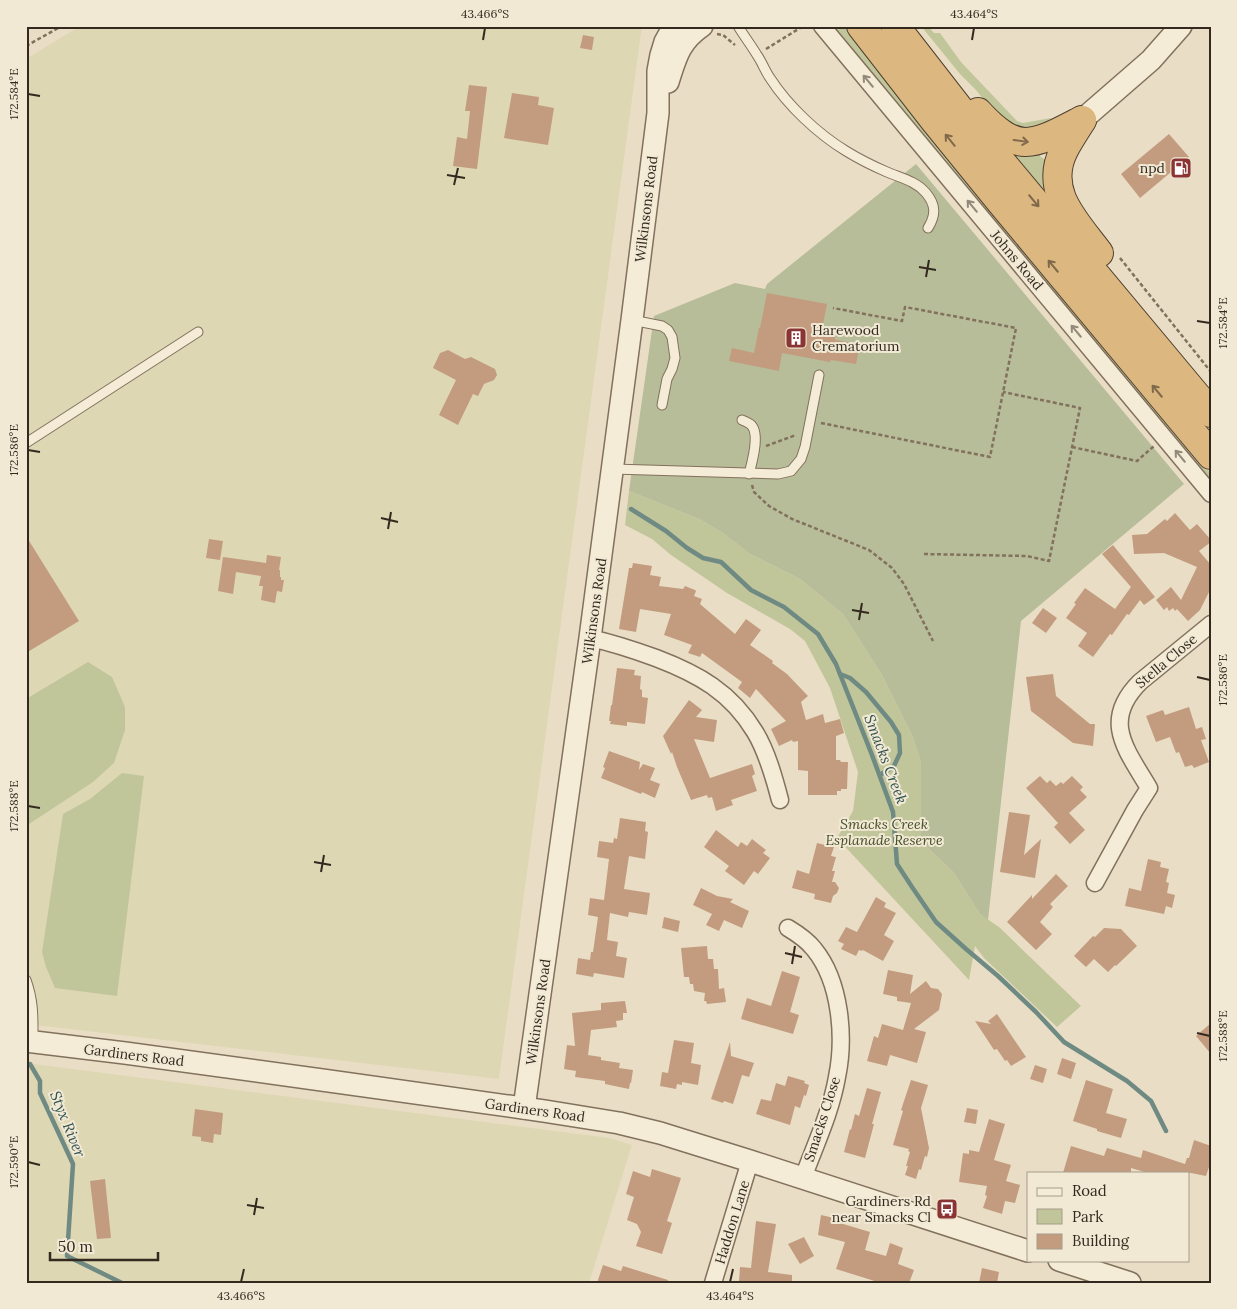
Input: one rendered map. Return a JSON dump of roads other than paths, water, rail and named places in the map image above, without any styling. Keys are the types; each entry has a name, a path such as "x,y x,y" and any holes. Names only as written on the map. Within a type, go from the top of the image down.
{"highway":[{"name":"Johns Road","path":"861,26 999,200 1211,455"},
{"path":"895,26 989,148 1211,413"},
{"path":"911,26 974,109 990,126 1006,137 1028,142 1036,141 1052,136 1082,120"},
{"path":"1082,120 1064,151 1058,170 1058,188 1065,207 1211,393"}],"street":[{"name":"Wilkinsons Road","path":"524,1108 613,469 658,113 660,55 674,26"},
{"path":"1082,120 1151,60 1181,26"},
{"name":"Johns Road","path":"817,28 1211,494"},
{"name":"Wilkinsons Road","path":"658,113 676,55 689,37 707,30"},
{"name":"Stella Close","path":"1095,883 1135,810 1150,788 1122,739 1119,726 1120,712 1131,692 1140,682 1211,624"},
{"path":"590,638 627,647 680,667 723,693 736,705 756,733 780,800"},
{"name":"Smacks Close","path":"788,928 806,940 823,962 832,982 841,1031 837,1077 831,1102 803,1178"},
{"name":"Gardiners Road","path":"30,1042 524,1108 627,1125 660,1132 750,1160 1027,1250"},
{"name":"Haddon Lane","path":"713,1283 750,1160"},
{"path":"1065,1262 1130,1283"}],"lane":[{"path":"738,26 770,78 810,124 846,151 887,172 916,184 925,192 933,206 934,214 933,221 928,228"},
{"path":"632,320 662,326 668,330 672,337 674,358 672,369 667,379 662,405"},
{"path":"26,443 198,332"},
{"path":"613,469 749,474 791,472 801,459 819,376"},
{"path":"742,420 754,428 756,435 749,474"},
{"path":"26,980 33,1006 30,1042"}],"waterway":[{"name":"Smacks Creek","path":"631,509 666,531 703,558 721,562 751,590 784,607 818,634 836,664 893,812 897,864 936,922 998,976 1064,1042 1127,1081 1151,1101 1166,1131"},
{"path":"840,674 850,678 866,692 891,722 899,735 900,753 894,766 880,775"},
{"name":"Styx River","path":"30,1064 40,1081 40,1093 73,1164 67,1256 122,1283"}],"place":[{"name":"npd","path":"1181,168"},
{"name":"Harewood Crematorium","path":"796,338"},
{"name":"Gardiners Rd near Smacks Cl","path":"947,1209"}],"park label":[{"name":"Smacks Creek Esplanade Reserve","path":"884,832"}]}
